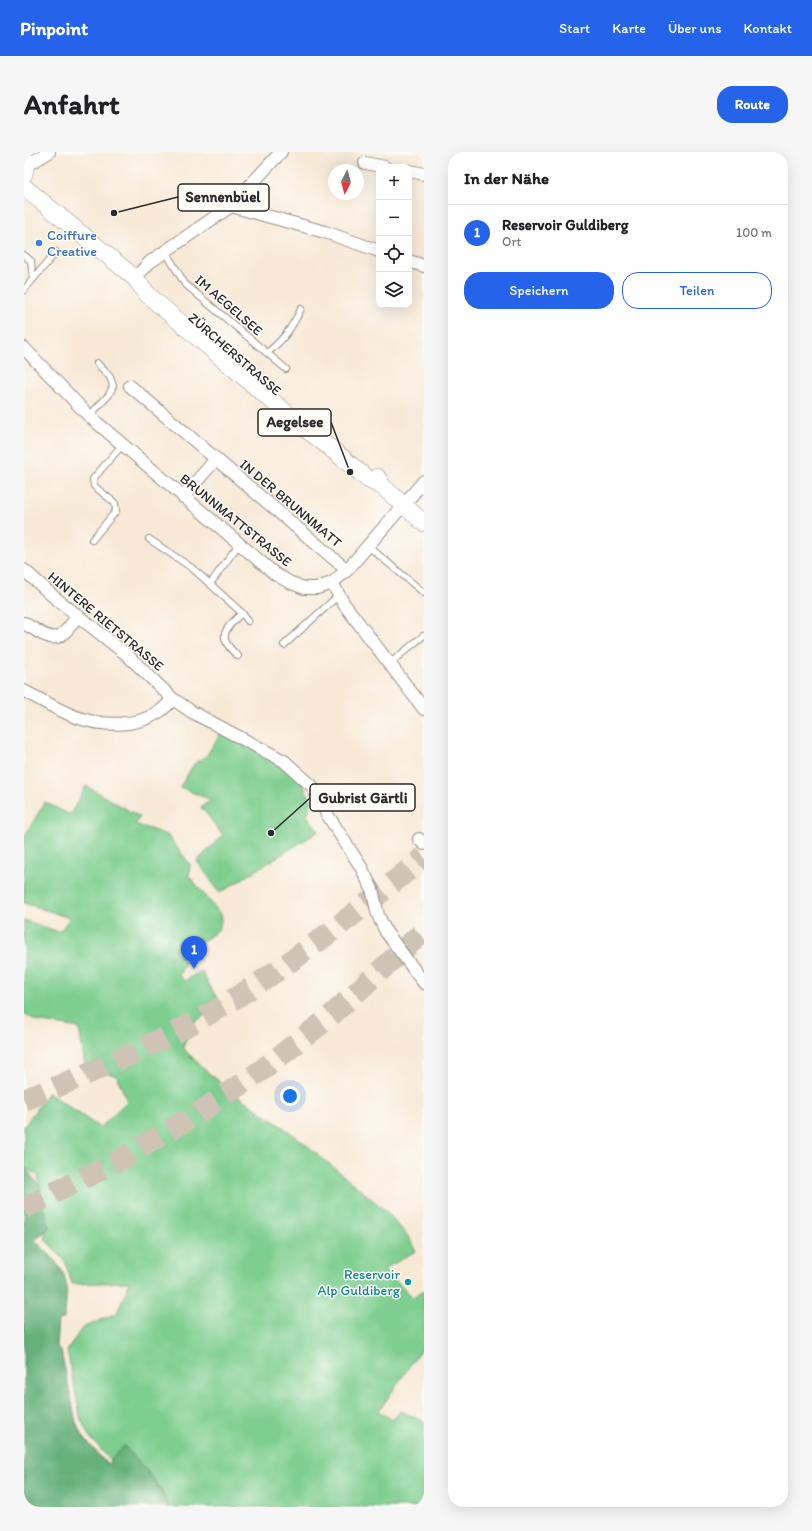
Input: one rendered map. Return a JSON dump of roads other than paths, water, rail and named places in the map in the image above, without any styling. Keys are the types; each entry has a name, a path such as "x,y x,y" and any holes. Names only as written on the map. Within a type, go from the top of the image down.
{"main road":[{"name":"ZÜRCHERSTRASSE","path":"24,187 135,278 155,286 375,473 383,487 424,523"}],"street":[{"path":"135,278 150,262 232,206 281,152"},
{"path":"25,165 47,153"},
{"path":"365,163 376,165"},
{"path":"412,172 424,174"},
{"path":"232,206 324,232 376,250"},
{"path":"412,262 424,266"},
{"name":"BRUNNMATTSTRASSE","path":"24,348 89,416 275,574 304,588 317,588 332,584"},
{"name":"IN DER BRUNNMATT","path":"130,386 347,570"},
{"path":"183,497 216,459"},
{"path":"424,481 347,570 332,584 339,596 389,664 424,709"},
{"name":"HINTERE RIETSTRASSE","path":"24,570 54,598 126,654 173,698 192,712 284,761 312,786 327,814 361,867 372,889 378,915 386,932 424,983"},
{"path":"24,623 43,635 51,638 57,637 68,631 77,616"},
{"path":"24,691 79,718 106,724 128,723 153,716 159,713 173,698"}],"lane":[{"name":"IM AEGELSEE","path":"165,251 185,284 286,369"},
{"path":"24,290 56,252"},
{"path":"24,256 31,261 34,279"},
{"path":"267,353 280,343 292,327 301,309"},
{"path":"89,416 109,395 113,386 110,376 97,363"},
{"path":"92,540 116,511 115,503 94,486 93,479 122,445"},
{"path":"149,539 192,568 242,612 248,621"},
{"path":"210,584 239,544"},
{"path":"368,546 424,592"},
{"path":"284,644 339,596"},
{"path":"238,656 230,649 225,639 225,631 242,612"},
{"path":"389,664 423,636"}],"tunnel":[{"path":"24,1100 127,1056 219,1008 250,989 310,948 424,857"},
{"path":"24,1208 120,1160 203,1110 262,1070 326,1020 424,931"}],"place":[{"name":"Sennenbüel","path":"114,213"},
{"name":"Coiffure Creative","path":"39,243"},
{"name":"Aegelsee","path":"350,472"},
{"name":"Gubrist Gärtli","path":"271,833"},
{"name":"Reservoir Guldiberg","path":"194,969"},
{"name":"Reservoir Alp Guldiberg","path":"408,1282"}]}
